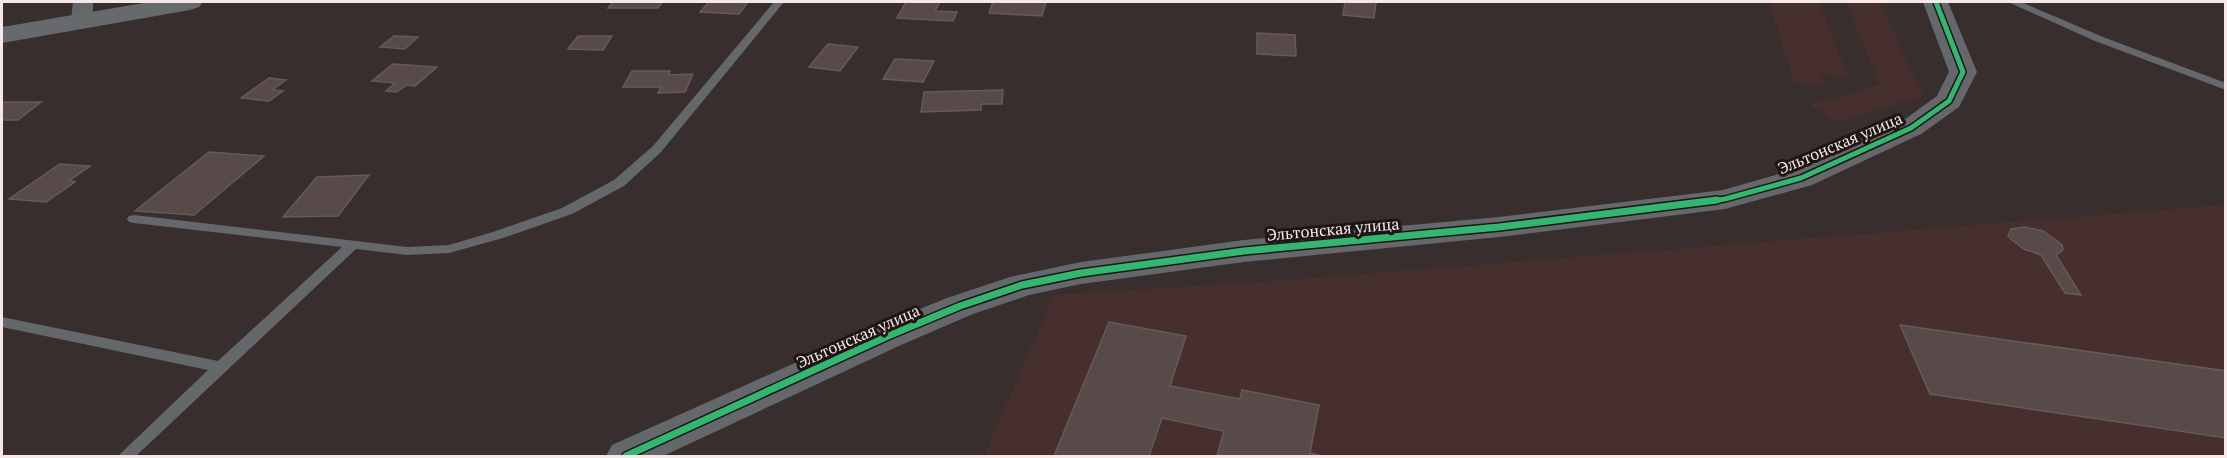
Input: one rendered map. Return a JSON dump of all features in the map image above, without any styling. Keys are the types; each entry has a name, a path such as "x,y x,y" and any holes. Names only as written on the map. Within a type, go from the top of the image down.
{"main road":[{"path":"2,35 83,11 190,2"}],"street":[{"name":"Эльтонская улица","path":"626,456 888,336 960,306 1022,285 1081,273 1244,251 1499,227 1725,199 1801,178 1911,128 1949,101 1963,72 1936,2"}],"lane":[{"path":"134,219 407,251 449,249 567,211 619,183 657,149 779,2"},
{"path":"2013,2 2099,39 2226,87"},
{"path":"126,456 353,244"},
{"path":"2,322 221,367"}],"shaded area":[{"path":"1769,2 1819,2 1848,77 1820,73 1824,86 1794,82"},
{"path":"1846,2 1880,2 1923,96 1838,122 1811,105 1880,85"},
{"path":"2225,205 2225,456 984,456 1054,295 1290,280"}],"building":[{"path":"613,2 662,2 658,8 608,8"},
{"path":"709,2 748,2 739,14 700,12"},
{"path":"906,2 940,2 935,11 957,12 953,21 897,18"},
{"path":"993,2 1046,2 1042,16 989,13"},
{"path":"1345,2 1376,2 1374,18 1343,15"},
{"path":"1257,33 1295,35 1296,56 1257,54"},
{"path":"394,36 418,37 405,49 380,47"},
{"path":"578,36 612,36 603,50 568,49"},
{"path":"828,44 858,47 840,71 809,67"},
{"path":"895,59 934,61 923,82 883,79"},
{"path":"393,64 437,67 415,86 406,85 397,92 386,91 395,83 372,81"},
{"path":"632,71 670,71 668,75 693,74 685,92 658,93 661,87 623,87"},
{"path":"269,78 286,80 272,90 283,91 269,101 241,98"},
{"path":"1003,90 1002,104 981,104 981,110 921,112 924,92"},
{"path":"2,102 41,102 18,120 2,120"},
{"path":"209,152 264,156 194,215 135,211"},
{"path":"60,164 90,166 69,181 75,182 46,202 9,199"},
{"path":"369,175 338,216 283,217 317,177"},
{"path":"2025,227 2043,231 2062,245 2063,250 2056,255 2081,295 2065,293 2041,255 2024,249 2008,236 2011,229"},
{"path":"1109,322 1186,336 1170,386 1240,399 1242,390 1319,405 1310,453 1322,456 1217,456 1224,431 1162,418 1149,456 1054,456"},
{"path":"1900,325 2226,371 2226,438 1930,394"}],"cycle path":[{"path":"626,456 888,336 960,306 1022,285 1081,273 1244,251 1499,227 1725,199 1801,178 1911,128 1949,101 1963,72 1936,2"}]}
